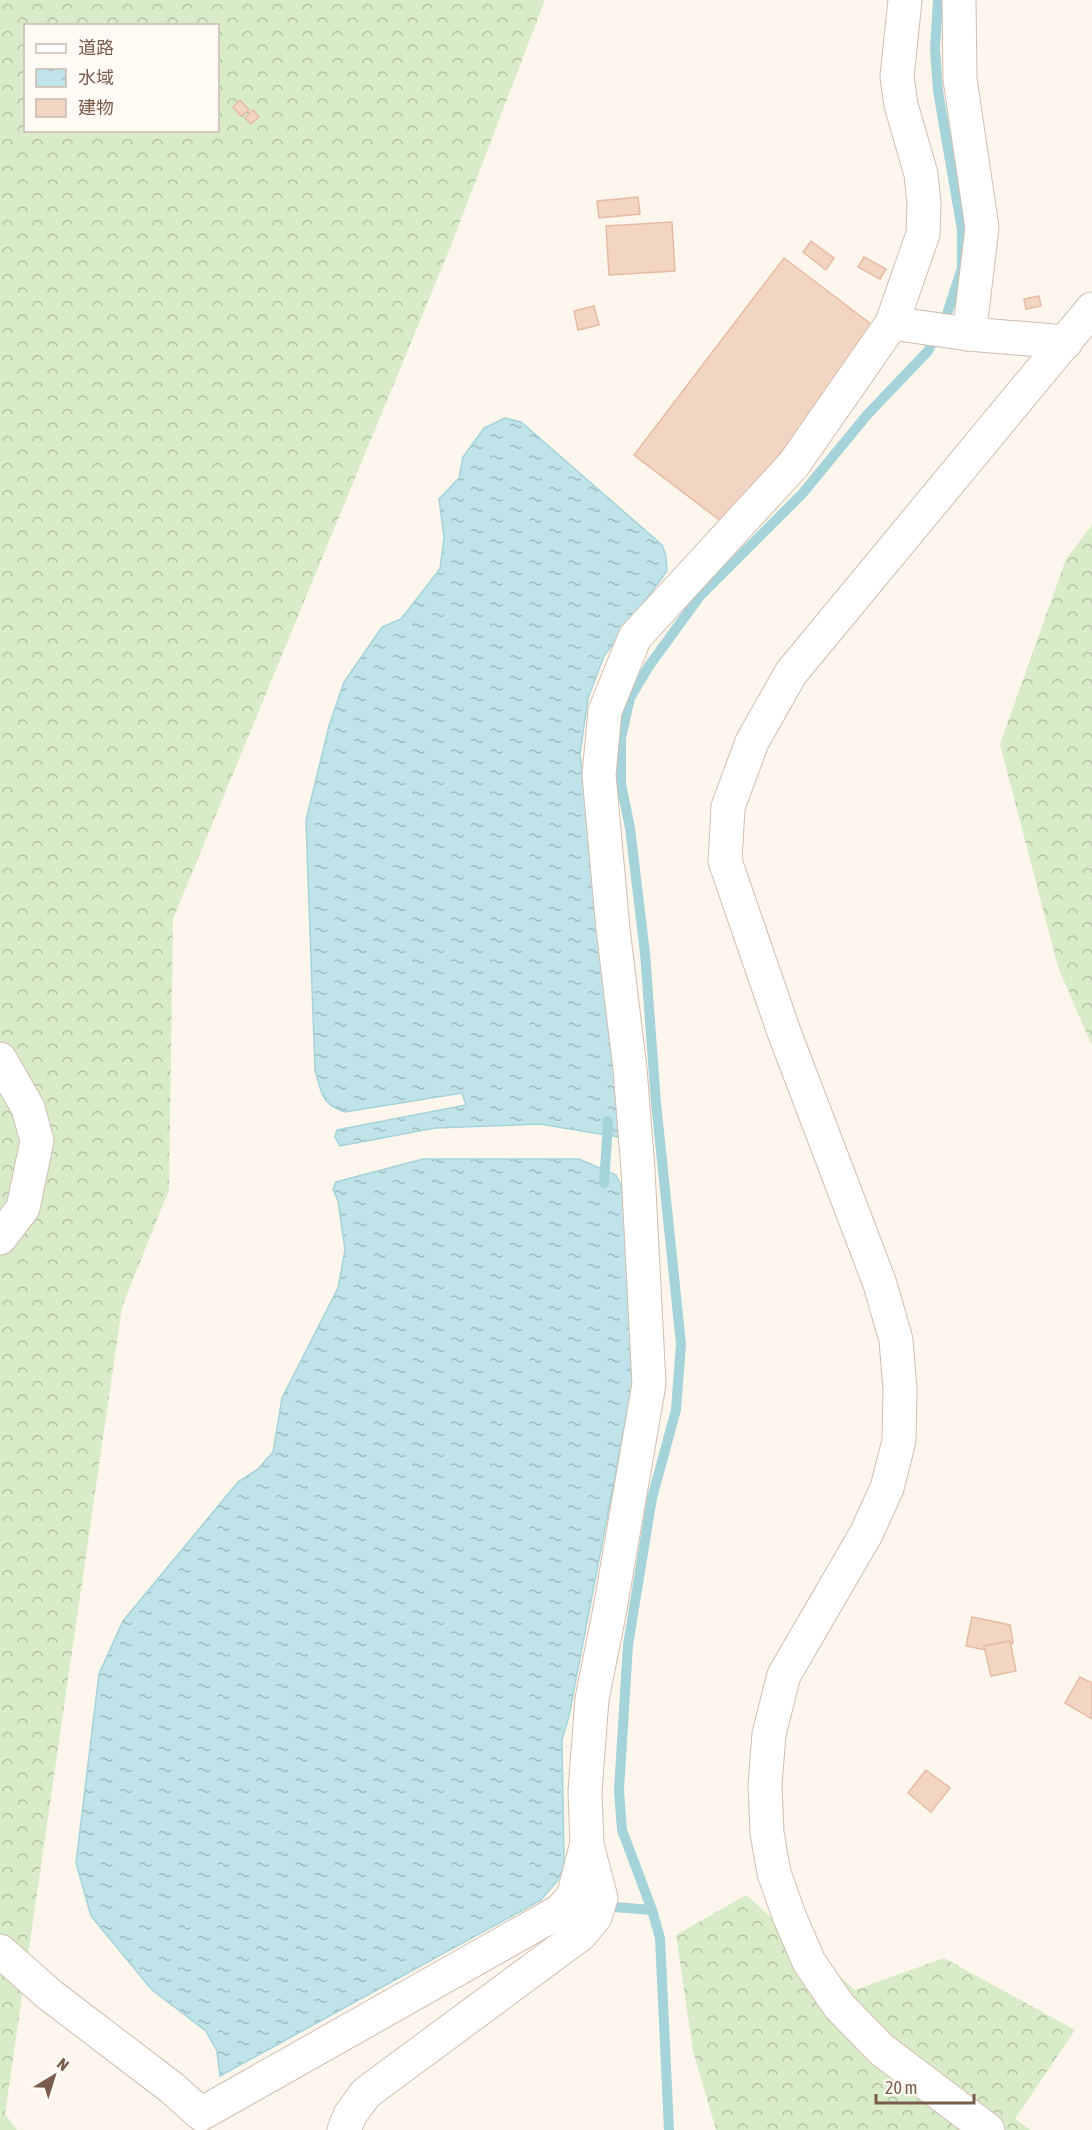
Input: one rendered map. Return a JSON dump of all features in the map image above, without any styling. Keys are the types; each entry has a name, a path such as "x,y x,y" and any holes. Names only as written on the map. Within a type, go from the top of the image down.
{"street":[{"path":"344,2130 350,2115 366,2093 581,1934 595,1917 601,1898 587,1845 585,1791 592,1699 649,1384 638,1159 599,775 605,711 635,637 794,464 904,325 923,234 924,204 921,174 901,105 897,77 904,0"},
{"path":"959,0 960,79 982,228 972,311 961,333"},
{"path":"988,2130 882,2050 839,2006 809,1962 774,1873 767,1833 765,1784 769,1734 784,1675 866,1534 886,1488 899,1441 900,1389 896,1340 880,1284 784,1032 725,861 728,807 752,742 791,673 1092,309"},
{"path":"904,325 961,333 1066,342"},
{"path":"0,1059 28,1108 37,1141 23,1208 0,1238"},
{"path":"0,1951 50,1995 172,2088 205,2122 560,1911 573,1897 587,1845"}],"green space":[{"path":"0,0 545,0 450,248 173,919 169,1190 122,1307 5,2114 17,2130 0,2130"},
{"path":"1092,525 1092,1046 1058,967 1000,744 1066,559"},
{"path":"746,1895 855,1990 944,1958 1075,2030 1015,2119 1031,2130 716,2130 693,2051 676,1935"}],"water":[{"path":"505,418 521,422 662,545 666,556 667,571 604,656 588,698 580,754 617,1058 616,1109 625,1133 618,1137 540,1124 435,1128 340,1146 335,1137 337,1130 466,1105 462,1093 345,1112 331,1105 323,1096 315,1070 306,820 329,726 344,682 382,627 401,619 440,569 444,537 439,499 459,478 463,457 484,428"},
{"path":"423,1159 579,1159 616,1175 622,1188 636,1298 635,1372 569,1716 562,1740 564,1867 557,1881 541,1900 220,2076 217,2051 206,2031 152,1990 91,1916 76,1863 99,1674 123,1621 238,1482 258,1469 273,1452 282,1398 338,1288 345,1250 338,1201 333,1189 336,1182"}],"building":[{"path":"240,100 249,110 241,116 233,107"},
{"path":"253,110 259,117 251,124 245,118"},
{"path":"638,197 640,214 599,218 597,201"},
{"path":"672,222 675,271 609,275 606,226"},
{"path":"811,241 834,258 826,270 803,252"},
{"path":"864,257 886,269 880,279 858,267"},
{"path":"784,258 876,328 726,525 634,455"},
{"path":"1039,296 1041,306 1026,309 1024,299"},
{"path":"594,306 599,325 578,330 574,311"},
{"path":"972,1617 1010,1625 1013,1643 1011,1644 1010,1641 984,1646 986,1650 966,1646"},
{"path":"1010,1641 1016,1671 991,1676 984,1646"},
{"path":"1080,1677 1092,1683 1092,1719 1065,1703"},
{"path":"926,1770 950,1788 931,1812 908,1793"}],"waterway":[{"path":"669,2130 660,1938 622,1830 619,1790 628,1645 652,1498 676,1410 681,1344 656,1103 645,953 630,828 621,784 621,738 630,698 649,666 700,596 802,494 867,415 928,351 946,317 962,268 962,230 938,91 935,49 938,0"},
{"path":"604,1183 607,1121"},
{"path":"614,1907 652,1910"}]}
